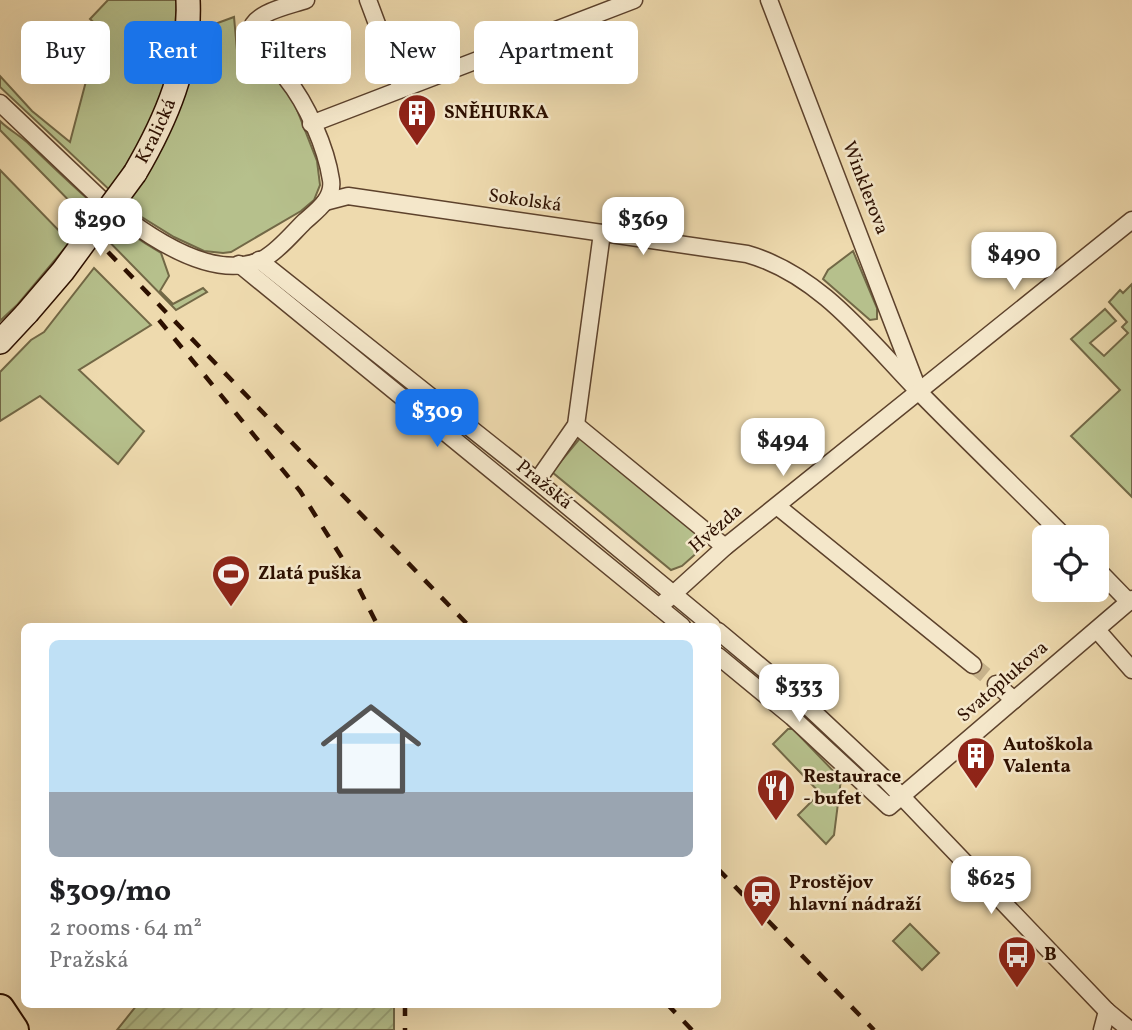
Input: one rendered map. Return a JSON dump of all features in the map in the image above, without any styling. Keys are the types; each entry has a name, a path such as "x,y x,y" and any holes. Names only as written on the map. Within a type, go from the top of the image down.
{"highway":[{"path":"0,1009 14,1030"}],"main road":[{"name":"Kralická","path":"0,342 63,271 135,173 174,93 184,57 188,0"}],"street":[{"path":"128,220 160,243 188,257 239,264 259,260 272,253 325,202 331,180 311,124 288,80 251,37 252,24 259,18 306,0"},
{"path":"368,0 401,88"},
{"path":"311,124 634,0"},
{"name":"Winklerova","path":"769,0 919,392"},
{"path":"0,103 102,200"},
{"name":"Sokolská","path":"325,202 348,197 747,254 777,264 800,278 846,316 1053,525"},
{"name":"Hvězda","path":"659,607 725,547 1132,220"},
{"path":"537,481 576,425 601,233"},
{"name":"Pražská","path":"259,260 537,481 708,623"},
{"name":"Pražská","path":"239,264 678,623"},
{"path":"576,425 725,547"},
{"path":"777,506 972,665"},
{"path":"1109,580 1131,600"},
{"name":"Svatoplukova","path":"895,801 1131,600"},
{"path":"659,607 681,611 706,623"},
{"path":"1097,630 1132,670"},
{"path":"721,634 803,702 895,801 1107,1011 1130,1030"},
{"path":"721,658 895,801"},
{"path":"996,684 1014,700"},
{"path":"792,717 803,702"},
{"path":"1102,1030 1107,1011"}],"green space":[{"path":"108,0 177,0 176,21 124,21 124,84 222,84 222,21 234,17 236,84 282,84 292,97 317,161 320,185 314,200 301,211 231,252 223,253 204,251 174,237 132,211 0,87 0,76 32,111 70,142 85,84 110,84 110,21 90,19"},
{"path":"0,121 109,217 161,253 169,276 160,291 173,304 203,288 207,292 176,310 0,130"},
{"path":"0,170 70,242 18,304 0,321"},
{"path":"853,251 877,308 877,319 870,320 823,279 828,270"},
{"path":"94,268 151,325 79,370 144,431 118,464 40,396 0,421 0,372 31,340 44,332"},
{"path":"1132,284 1132,497 1071,436 1120,390 1071,339 1105,309 1116,321 1090,343 1104,356 1128,333 1122,327 1127,322 1109,302 1120,290 1123,293"},
{"path":"581,437 708,543 682,566 671,570 552,472"},
{"path":"788,729 793,729 841,779 834,835 826,844 798,815 820,793 773,744"},
{"path":"910,924 939,953 922,970 893,941"},
{"path":"135,1008 394,1008 394,1030 117,1030"}],"tunnel":[{"path":"973,665 996,684"}],"railway":[{"path":"108,252 466,623"},
{"path":"159,320 300,491 349,569 376,623"},
{"path":"721,872 874,1030"},
{"path":"405,1008 405,1030"},
{"path":"671,1008 692,1030"}],"place":[{"name":"SNĚHURKA","path":"417,147"},
{"name":"Zlatá puška","path":"231,608"},
{"name":"Autoškola Valenta","path":"976,790"},
{"name":"Restaurace - bufet","path":"776,822"},
{"name":"Prostějov hlavní nádraží","path":"762,928"},
{"name":"B","path":"1017,989"}]}
